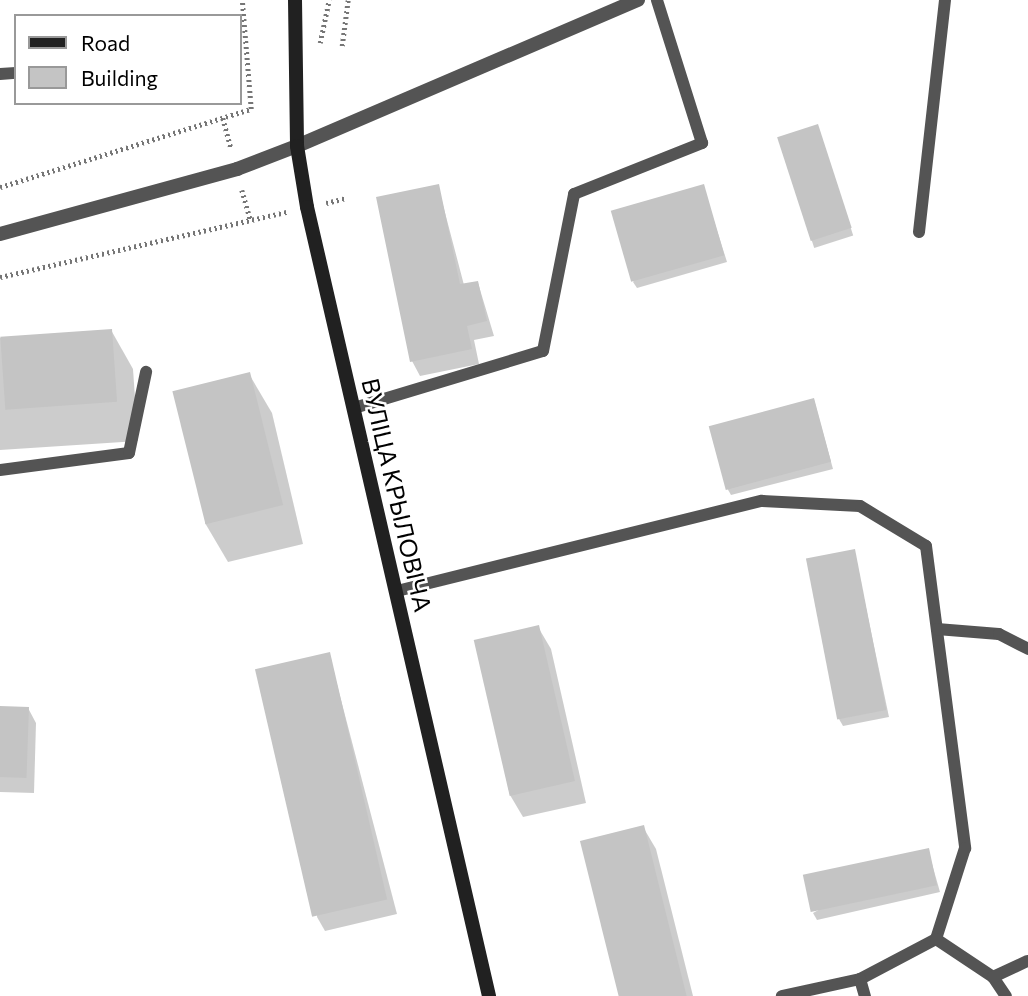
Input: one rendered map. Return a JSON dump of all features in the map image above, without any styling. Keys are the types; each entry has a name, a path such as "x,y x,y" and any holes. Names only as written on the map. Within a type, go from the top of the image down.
{"main road":[{"name":"ВУЛІЦА КРЫЛОВІЧА","path":"295,0 298,146 307,207 489,996"}],"street":[{"path":"0,234 237,169 298,146 638,0"}],"lane":[{"path":"354,408 543,351 574,194 702,143 657,0"},
{"path":"919,232 945,0"},
{"path":"0,470 129,453 146,372"},
{"path":"397,591 762,501 860,506 926,546 965,848 936,939 860,979 782,996"},
{"path":"937,629 999,634 1028,649"},
{"path":"936,939 993,977 1006,996"},
{"path":"993,977 1028,961"},
{"path":"860,979 865,996"}],"path":[{"path":"0,187 251,109 242,0"},
{"path":"320,44 329,0"},
{"path":"342,46 348,0"},
{"path":"0,276 346,198"}],"building":[{"path":"818,124 852,228 811,241 777,137"},
{"path":"439,184 460,284 478,281 487,321 467,326 472,349 410,362 376,197"},
{"path":"704,184 724,255 631,282 611,211"},
{"path":"112,329 117,402 5,410 0,337"},
{"path":"250,372 283,505 206,524 172,391"},
{"path":"814,398 831,462 726,490 709,426"},
{"path":"855,549 886,710 837,720 806,559"},
{"path":"539,625 575,781 510,796 474,640"},
{"path":"330,652 387,899 312,917 255,669"},
{"path":"0,706 29,707 27,778 0,777"},
{"path":"644,825 687,996 619,996 580,841"},
{"path":"929,848 937,885 811,912 803,875"}]}
